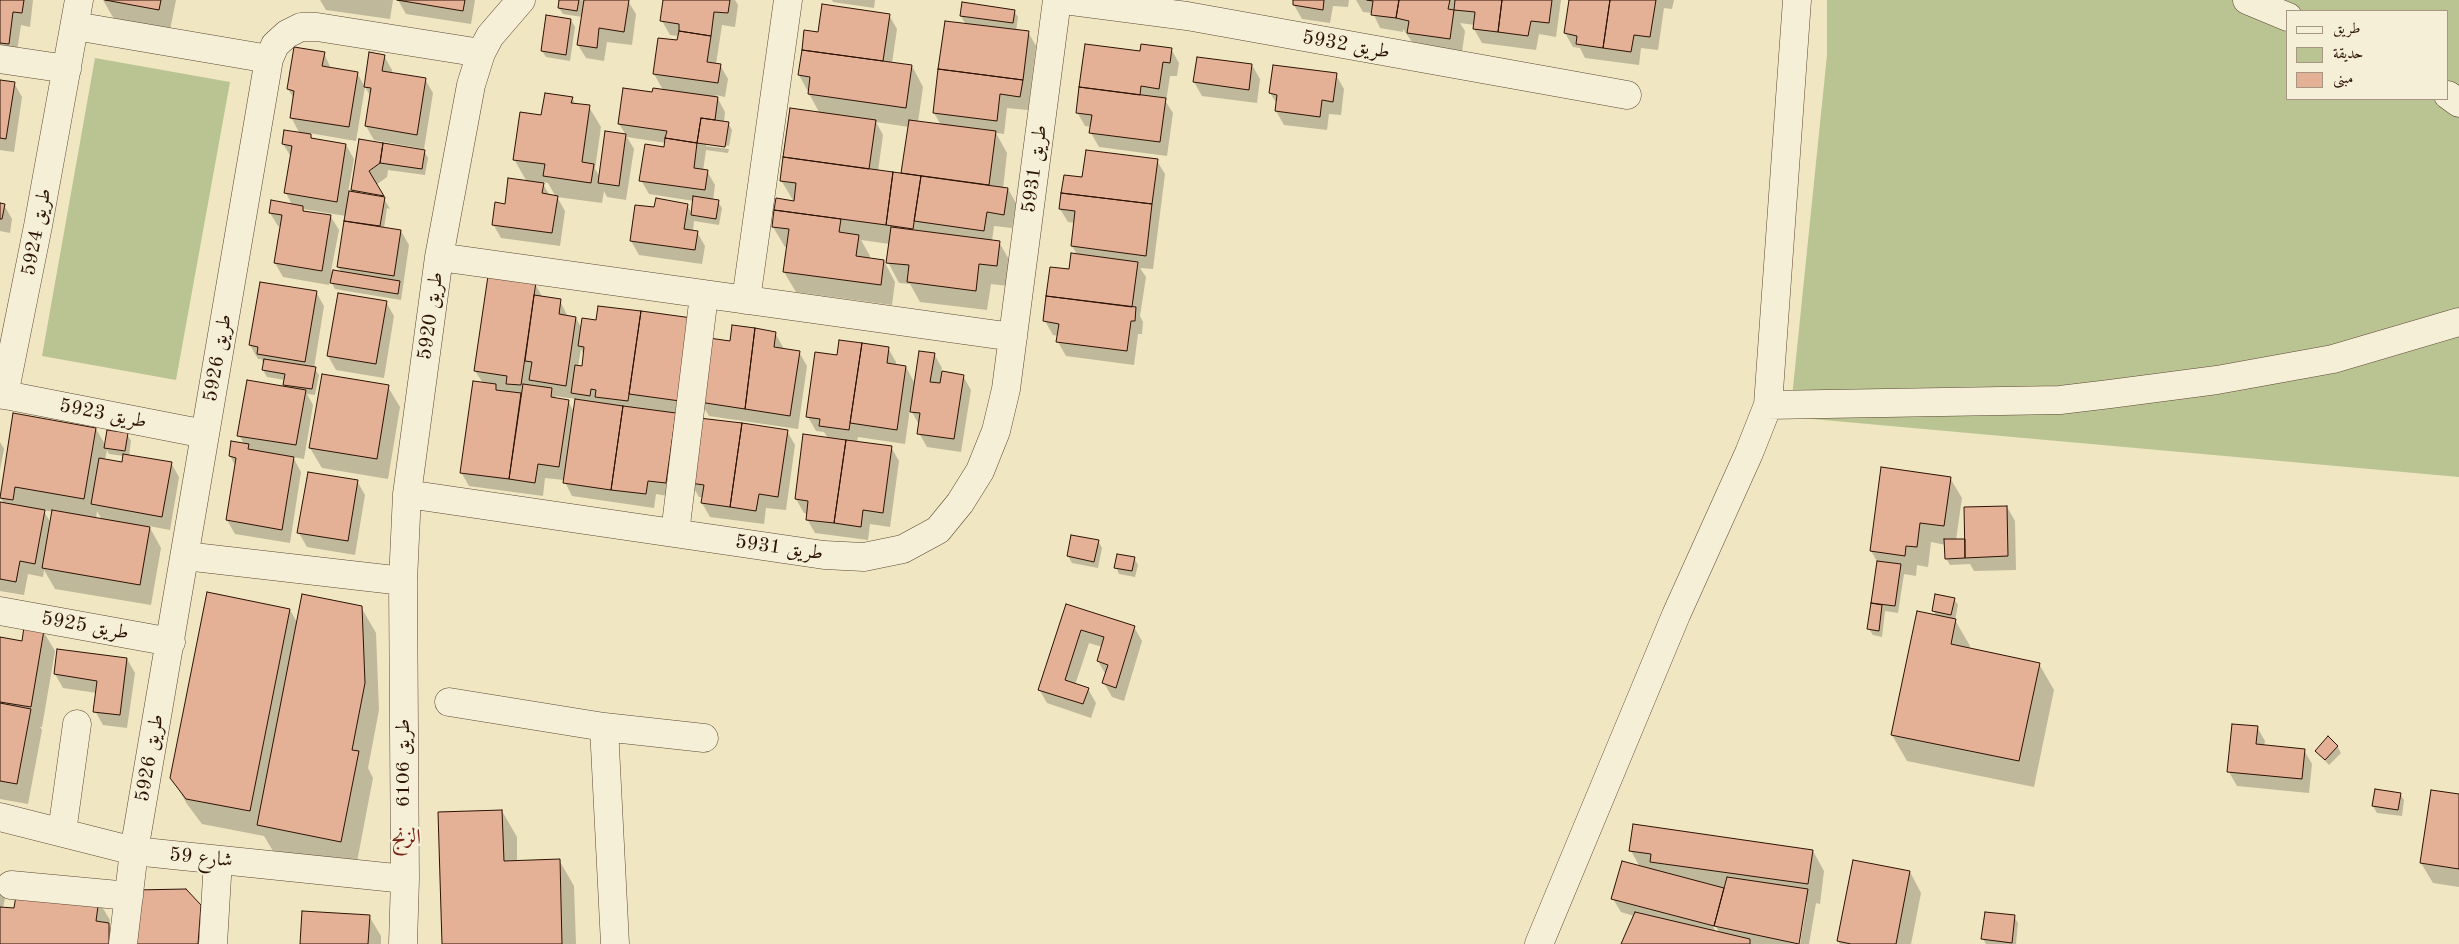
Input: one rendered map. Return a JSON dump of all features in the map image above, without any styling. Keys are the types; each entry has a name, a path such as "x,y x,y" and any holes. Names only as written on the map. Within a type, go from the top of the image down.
{"street":[{"name":"طريق 5924","path":"2,394 68,69 79,0"},
{"name":"طريق 5920","path":"403,581 407,494 439,257 471,86 481,53 502,21 521,0"},
{"path":"746,300 788,0"},
{"name":"طريق 5931","path":"407,494 824,555 864,557 903,549 938,530 960,503 980,471 996,431 1006,389 1057,0"},
{"name":"طريق 5932","path":"1064,0 1188,8 1627,95"},
{"path":"1539,944 1676,615 1749,453 1768,405 1797,0"},
{"path":"2248,0 2286,16"},
{"path":"75,26 269,60 276,45 287,34 302,27 317,27 481,53"},
{"path":"0,59 68,69"},
{"name":"طريق 5926","path":"123,944 134,851 269,60"},
{"path":"439,257 1013,337"},
{"path":"675,533 704,295"},
{"path":"1768,405 2060,400 2100,396 2217,380 2332,359 2459,322"},
{"name":"طريق 5923","path":"2,394 205,434"},
{"path":"184,556 403,581"},
{"name":"طريق 6106","path":"403,581 405,880 403,944"},
{"name":"طريق 5925","path":"0,611 171,642"},
{"path":"450,702 604,727 704,738"},
{"path":"62,832 77,724"},
{"path":"604,727 615,944"},
{"name":"شارع 59","path":"0,816 134,851 405,880"},
{"path":"213,944 218,860"},
{"path":"11,885 129,896"}],"green space":[{"path":"1827,0 2459,0 2459,477 1790,417 1827,55"},
{"path":"95,58 230,82 176,380 42,356"}],"building":[{"path":"0,0 24,0 22,13 13,12 9,44 0,43"},
{"path":"105,0 161,0 159,10"},
{"path":"397,0 465,0 463,11"},
{"path":"559,0 579,0 577,11 558,8"},
{"path":"584,0 629,0 624,32 599,28 597,48 577,45"},
{"path":"663,0 730,0 728,13 714,12 711,36 679,31 679,24 660,21"},
{"path":"1293,0 1324,0 1323,10 1293,5"},
{"path":"1367,0 1399,0 1396,18 1371,15 1373,1"},
{"path":"1399,0 1450,0 1448,9 1454,10 1450,39 1407,33 1409,21 1396,18"},
{"path":"1455,0 1502,0 1498,32 1473,29 1475,12 1454,10"},
{"path":"1502,0 1552,0 1549,23 1531,21 1528,36 1498,32"},
{"path":"1569,0 1610,0 1603,48 1576,44 1577,36 1564,33"},
{"path":"1610,0 1656,0 1650,37 1634,35 1631,52 1603,48"},
{"path":"962,2 1015,10 1013,23 960,16"},
{"path":"822,4 890,14 883,61 802,50 804,30 818,32"},
{"path":"546,15 571,19 566,55 541,51"},
{"path":"945,21 1029,31 1023,80 938,69"},
{"path":"679,31 711,36 707,62 721,64 718,83 653,74 658,38 677,40"},
{"path":"1085,44 1140,51 1141,44 1172,48 1170,63 1163,62 1159,89 1141,86 1140,95 1079,87"},
{"path":"294,47 325,52 322,66 358,72 349,127 290,118 294,91 287,89"},
{"path":"802,50 912,65 906,108 808,94 810,77 798,75"},
{"path":"369,52 385,55 382,71 426,78 417,135 365,126 371,88 364,87"},
{"path":"1197,57 1252,64 1249,90 1193,82"},
{"path":"1273,65 1337,73 1333,102 1322,100 1320,117 1275,111 1277,95 1269,93"},
{"path":"938,69 1023,80 1020,97 1000,94 997,121 933,113"},
{"path":"0,80 15,82 6,139 0,138"},
{"path":"1079,87 1166,98 1160,142 1089,133 1092,115 1076,113"},
{"path":"623,88 652,92 653,88 718,97 715,120 701,118 697,143 665,138 667,131 618,124"},
{"path":"545,93 573,97 571,103 590,105 582,162 594,164 591,183 543,176 545,164 513,160 520,112 541,115"},
{"path":"790,108 876,120 869,169 783,157"},
{"path":"701,118 729,122 725,147 697,143"},
{"path":"909,120 996,131 989,185 901,173"},
{"path":"284,130 311,134 311,138 346,144 337,202 284,193 292,146 282,144"},
{"path":"605,131 626,134 619,186 598,183"},
{"path":"665,138 697,143 694,168 708,170 705,190 639,181 645,144 664,147"},
{"path":"359,139 383,143 380,163 369,171 384,196 351,190"},
{"path":"383,143 425,150 422,169 380,163"},
{"path":"1086,150 1158,159 1152,204 1061,193 1064,175 1082,177"},
{"path":"783,157 893,172 886,225 774,210 776,198 794,201 796,183 780,181"},
{"path":"893,172 921,176 913,229 886,225"},
{"path":"921,176 1008,188 1004,215 987,212 984,231 914,221"},
{"path":"508,178 544,183 542,193 558,196 552,233 492,225 495,202 505,204"},
{"path":"349,191 385,197 380,226 344,221"},
{"path":"1061,193 1152,204 1146,256 1071,246 1075,211 1059,209"},
{"path":"693,196 719,200 716,219 691,215"},
{"path":"656,198 688,204 684,229 698,231 695,250 630,241 635,205 654,207"},
{"path":"271,200 303,206 303,211 331,215 322,271 274,263 282,215 269,213"},
{"path":"0,203 5,204 2,219 0,219"},
{"path":"774,210 841,219 839,232 859,235 856,256 884,260 881,285 783,272 789,229 772,227"},
{"path":"344,221 401,230 394,276 337,267"},
{"path":"891,227 1000,241 997,266 979,264 976,291 907,282 909,265 886,263"},
{"path":"1071,253 1138,262 1132,307 1046,296 1050,267 1069,269"},
{"path":"333,270 400,281 398,294 330,283"},
{"path":"488,276 536,282 521,385 506,384 507,376 474,371"},
{"path":"260,282 317,291 305,362 257,354 258,347 249,345"},
{"path":"338,293 387,301 376,364 327,356"},
{"path":"534,295 561,299 559,314 576,317 566,386 529,380 532,362 525,361"},
{"path":"1046,296 1136,307 1135,321 1131,321 1127,351 1056,342 1059,324 1043,321"},
{"path":"598,306 641,311 628,401 595,397 596,390 591,389 590,396 571,393 575,365 582,366 584,347 578,346 582,318 596,320"},
{"path":"641,311 692,318 680,401 629,394"},
{"path":"732,325 755,328 745,409 699,402 709,338 730,341"},
{"path":"755,328 776,332 774,347 800,351 790,416 745,409"},
{"path":"839,340 862,343 849,430 819,426 820,419 806,417 815,352 837,355"},
{"path":"862,343 889,347 887,363 906,366 897,430 850,423"},
{"path":"919,351 935,353 930,382 940,383 942,371 964,375 954,439 917,434 920,413 910,412"},
{"path":"264,359 316,367 312,389 283,385 285,374 262,370"},
{"path":"322,374 389,385 377,459 309,448"},
{"path":"247,380 306,390 296,445 237,436"},
{"path":"473,381 496,384 496,390 521,393 509,479 460,473"},
{"path":"523,384 552,388 551,397 569,400 559,467 538,464 535,483 509,479"},
{"path":"575,399 623,406 611,490 563,483"},
{"path":"623,406 676,413 666,483 648,481 646,494 611,490"},
{"path":"13,413 96,428 84,499 15,487 13,500 0,498"},
{"path":"699,418 742,423 730,507 701,503 704,485 690,483"},
{"path":"742,423 788,430 778,497 759,494 756,511 730,507"},
{"path":"107,430 128,433 125,451 104,448"},
{"path":"803,434 846,440 834,523 806,520 808,501 795,499"},
{"path":"846,440 892,446 883,513 863,510 861,527 834,523"},
{"path":"231,441 249,444 248,449 294,457 282,530 226,520 236,458 229,456"},
{"path":"123,454 172,462 162,517 91,504 99,458 122,462"},
{"path":"1881,467 1951,477 1944,526 1920,523 1917,547 1906,546 1905,556 1870,551"},
{"path":"308,472 358,480 348,541 297,533"},
{"path":"0,502 45,510 35,564 20,561 16,582 0,579"},
{"path":"2007,506 2008,556 1965,558 1964,507"},
{"path":"52,510 150,527 140,585 42,568"},
{"path":"1071,535 1099,540 1094,562 1067,556"},
{"path":"1944,539 1965,539 1965,558 1945,559"},
{"path":"1117,554 1135,557 1132,571 1114,568"},
{"path":"1877,561 1901,564 1895,606 1871,603"},
{"path":"207,592 290,609 250,811 186,799 170,778"},
{"path":"302,594 362,606 365,683 352,750 359,751 341,842 257,825"},
{"path":"1935,594 1955,598 1951,615 1932,611"},
{"path":"1871,603 1882,605 1879,631 1867,629"},
{"path":"1066,604 1135,626 1116,688 1102,683 1108,665 1097,661 1104,637 1081,630 1065,680 1089,688 1083,704 1038,690"},
{"path":"1917,611 1956,619 1951,644 2040,663 2019,761 1891,735"},
{"path":"24,627 44,630 31,707 0,702 0,637 22,641"},
{"path":"57,649 127,658 120,715 93,712 97,681 54,674"},
{"path":"0,703 31,709 17,784 0,781"},
{"path":"2232,724 2258,726 2256,744 2305,749 2302,779 2227,772"},
{"path":"2328,736 2338,746 2325,760 2315,751"},
{"path":"2375,789 2401,793 2398,810 2372,806"},
{"path":"2431,790 2459,794 2459,869 2420,863"},
{"path":"502,810 504,861 560,859 562,944 442,944 438,812"},
{"path":"1633,824 1813,850 1808,884 1650,862 1651,854 1629,851"},
{"path":"1853,860 1910,871 1896,944 1851,944 1837,941"},
{"path":"1622,861 1724,888 1714,926 1611,899"},
{"path":"1727,877 1808,889 1799,944 1714,926"},
{"path":"17,889 99,899 96,921 109,923 109,944 0,944 0,907 14,908"},
{"path":"186,889 201,905 198,944 131,944 136,890"},
{"path":"302,911 370,915 368,944 300,944"},
{"path":"1635,912 1750,939 1750,944 1621,944"},
{"path":"1985,912 2015,915 2012,943 1981,939"}],"district":[{"name":"الزنج","path":"406,838"}]}
